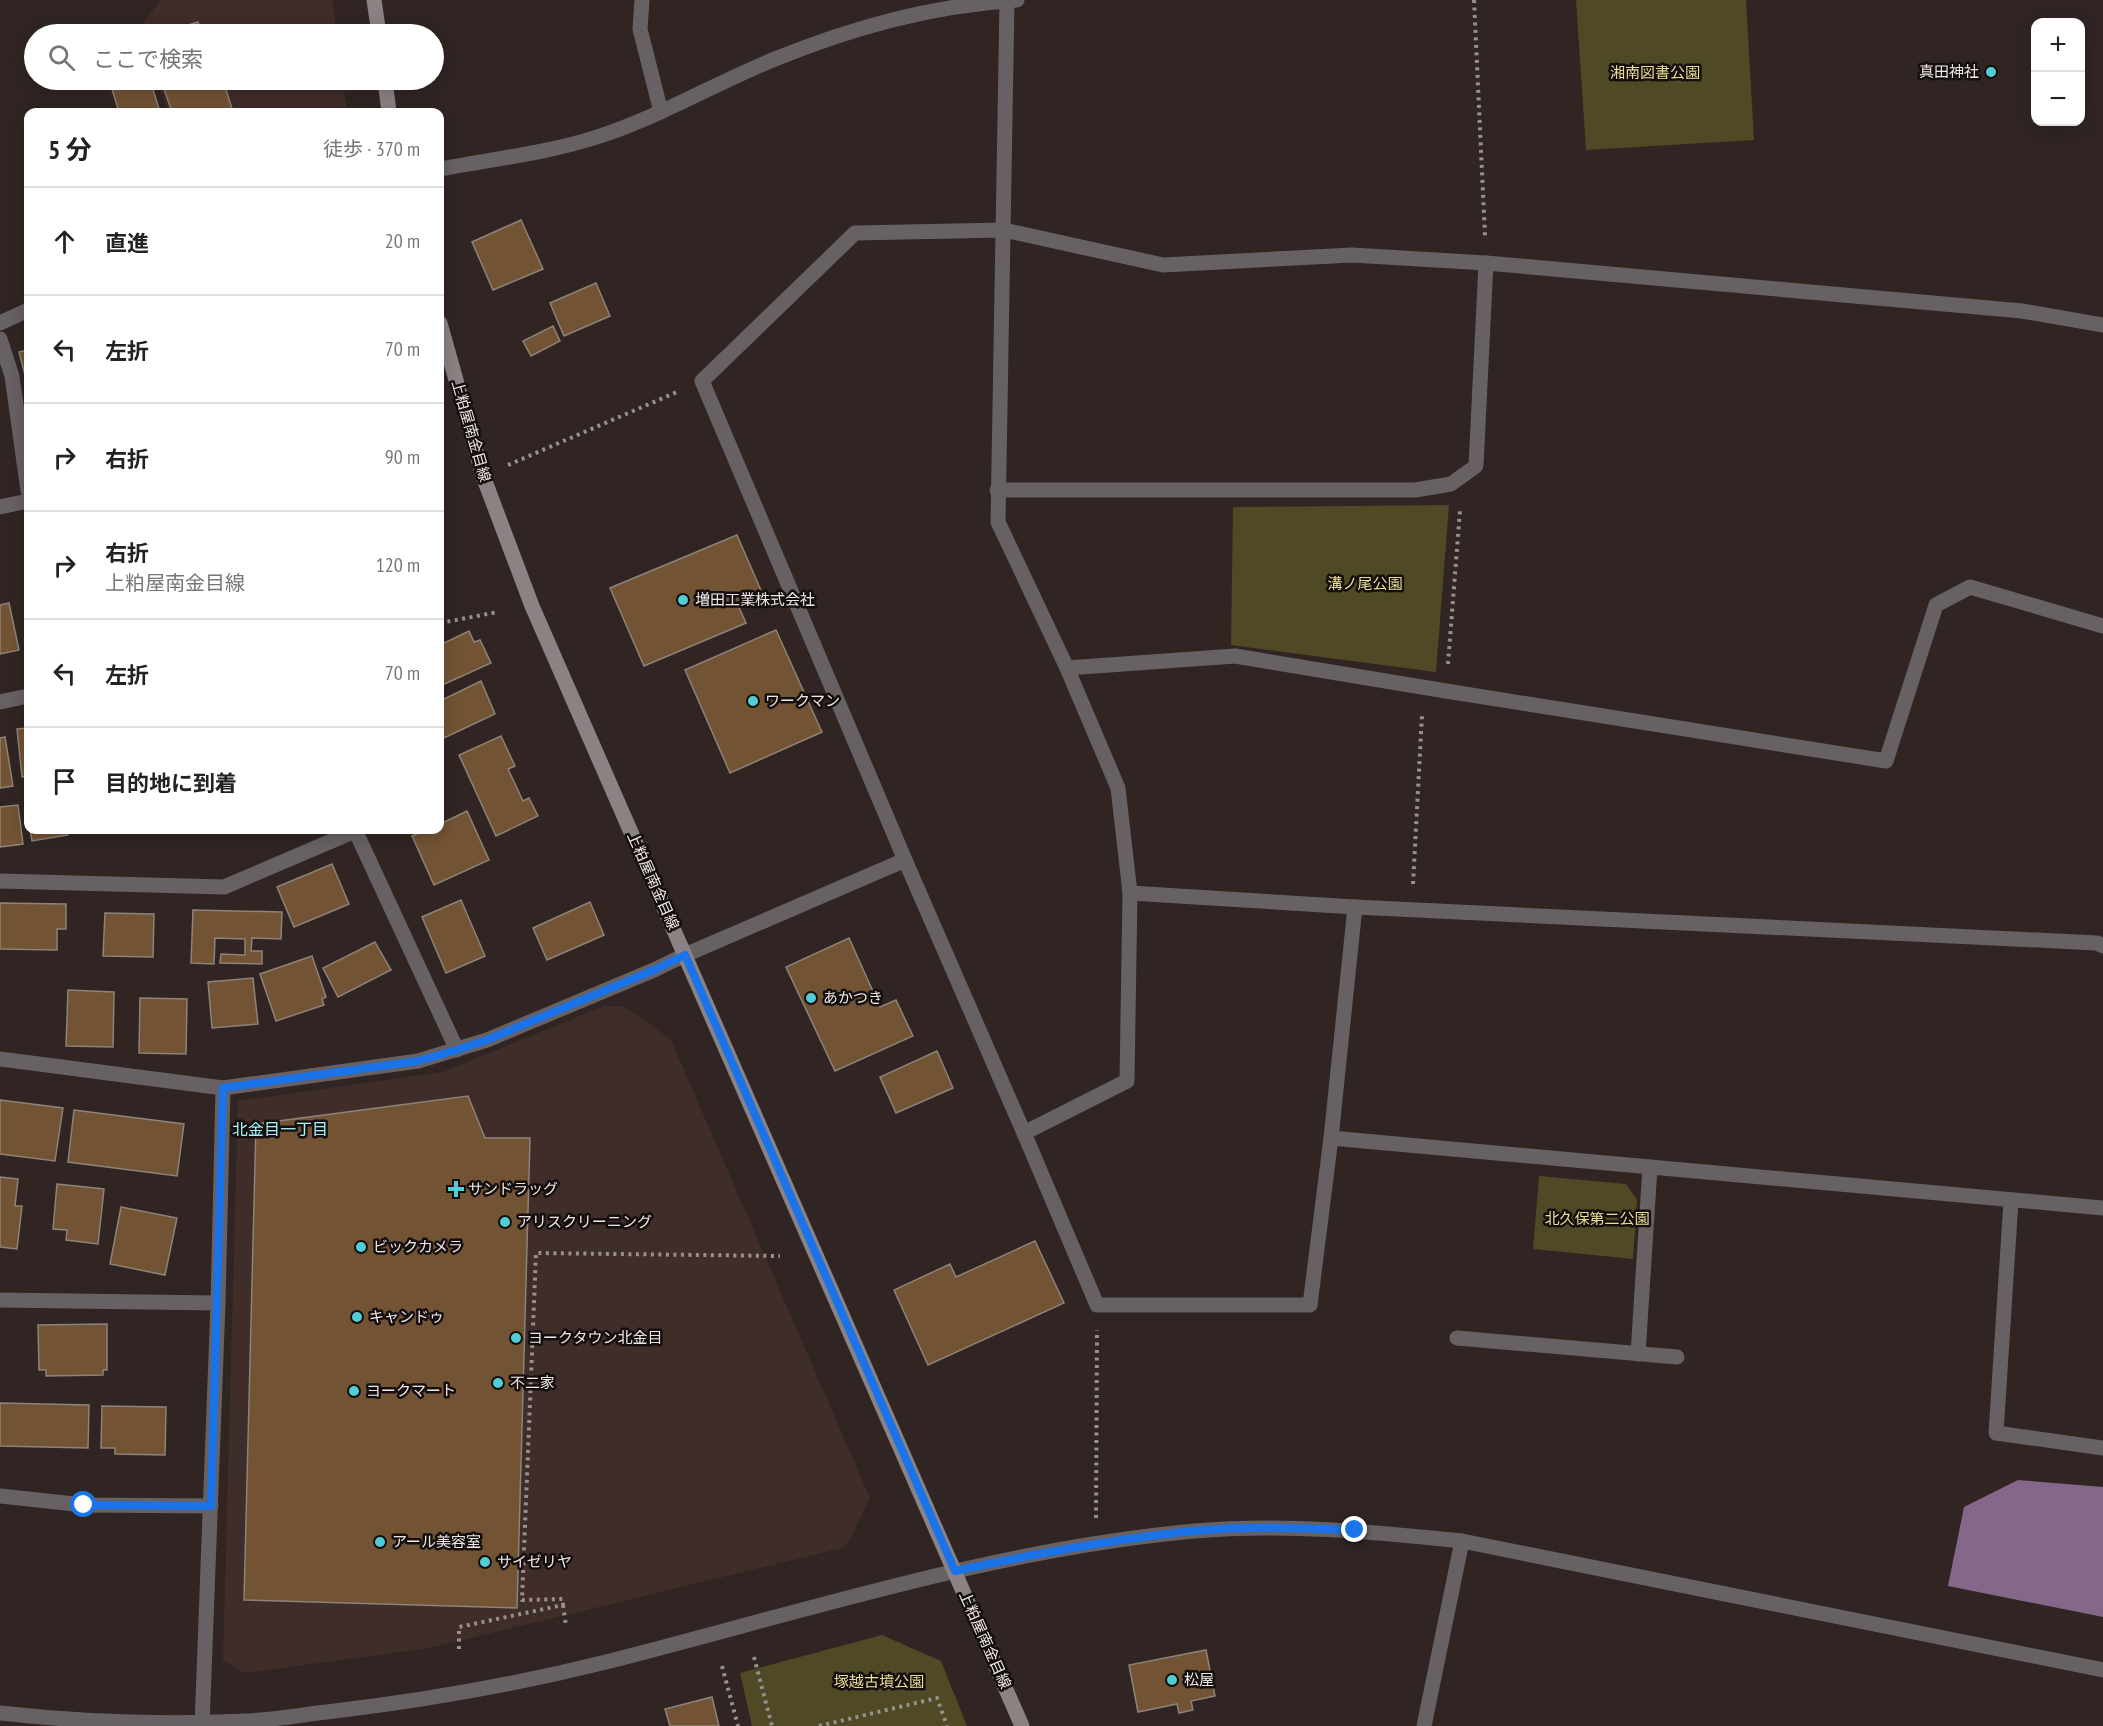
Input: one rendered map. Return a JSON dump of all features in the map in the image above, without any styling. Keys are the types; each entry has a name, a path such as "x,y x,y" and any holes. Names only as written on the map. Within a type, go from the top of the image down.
{"main road":[{"path":"374,0 378,24"},
{"path":"386,90 388,108"},
{"name":"上粕屋南金目線","path":"444,337 483,476 532,606 1022,1726"}],"street":[{"path":"642,0 640,29 661,112"},
{"path":"444,168 557,147 600,136 661,112 775,59 854,30 928,10 1017,0"},
{"path":"1006,1 998,522 1067,668 1119,788 1130,893 1127,1081 1024,1132"},
{"path":"1355,907 1331,1137 1310,1305 1096,1305 702,381 855,233 1004,230 1163,265 1352,255 1486,263 2022,311 2103,325"},
{"path":"997,490 1415,490 1451,484 1476,466 1486,263"},
{"path":"0,323 24,312"},
{"path":"0,339 12,376 24,462"},
{"path":"0,507 24,502"},
{"path":"1067,668 1235,656 1886,761 1936,605 1970,587 2103,626"},
{"path":"0,702 24,697"},
{"path":"0,881 224,887 346,834"},
{"path":"357,834 457,1050"},
{"path":"0,1059 223,1088 418,1061 487,1040 644,975 905,860"},
{"path":"1130,893 2103,946"},
{"path":"203,1724 223,1088"},
{"path":"1331,1137 2103,1208"},
{"path":"1638,1354 1650,1167"},
{"path":"2011,1201 1996,1433 2103,1448"},
{"path":"0,1300 218,1304"},
{"path":"1457,1338 1677,1357"},
{"path":"0,1496 84,1505 211,1506"},
{"path":"0,1713 151,1723 203,1724 389,1705 491,1687 602,1663 955,1571 1095,1543 1196,1531 1284,1527 1355,1530 1462,1541 2103,1670"},
{"path":"1424,1726 1462,1541"}],"path":[{"path":"1474,0 1486,263"},
{"path":"483,476 702,381"},
{"path":"1446,691 1460,500"},
{"path":"444,622 498,612"},
{"path":"1412,909 1423,687"},
{"path":"566,1626 563,1599 522,1600 536,1253 780,1256"},
{"path":"1095,1543 1096,1305"},
{"path":"459,1648 459,1627 563,1605"},
{"path":"754,1657 772,1726"},
{"path":"722,1666 738,1726"},
{"path":"819,1726 937,1698 947,1726"}],"shaded area":[{"path":"161,0 332,0 336,24 142,24"},
{"path":"160,90 344,90 346,108 167,108"},
{"name":"ヨークタウン北金目","path":"604,1006 623,1006 671,1040 870,1498 846,1547 430,1648 244,1673 223,1660 238,1101 443,1072"},
{"path":"2018,1480 2103,1487 2103,1617 1948,1586 1964,1507"}],"green space":[{"name":"湘南図書公園","path":"1576,0 1746,0 1754,140 1586,150"},
{"name":"溝ノ尾公園","path":"1449,505 1436,672 1231,645 1233,507"},
{"name":"北久保第二公園","path":"1539,1176 1626,1184 1637,1200 1633,1259 1533,1249"},
{"name":"塚越古墳公園","path":"882,1635 941,1661 967,1726 752,1726 740,1673"}],"building":[{"path":"112,90 153,90 159,108 118,108"},
{"path":"164,90 226,90 232,108 171,108"},
{"path":"521,220 543,269 493,290 472,242"},
{"path":"596,283 610,316 564,336 550,303"},
{"path":"553,326 560,341 531,356 523,341"},
{"path":"24,351 24,371 19,352"},
{"name":"増田工業株式会社","path":"737,535 763,595 738,605 746,623 644,666 610,588"},
{"path":"9,603 19,650 0,654 0,605"},
{"name":"ワークマン","path":"776,630 822,732 730,773 685,670"},
{"path":"469,631 474,642 480,640 491,663 444,684 444,643"},
{"path":"481,681 495,714 444,738 444,699"},
{"path":"24,728 24,777 22,777 17,729"},
{"path":"501,736 515,766 508,769 523,801 529,798 538,816 496,836 459,755"},
{"path":"5,737 13,786 0,788 0,738"},
{"path":"18,805 23,844 0,847 0,807"},
{"path":"467,811 489,860 434,885 412,836 444,834 444,822"},
{"path":"31,834 68,835 32,841"},
{"path":"332,864 349,904 294,927 277,887"},
{"path":"461,900 485,956 446,973 422,917"},
{"path":"590,902 604,935 547,960 533,928"},
{"path":"0,903 66,904 66,929 57,929 57,950 0,949"},
{"path":"193,910 282,912 281,939 252,938 251,951 262,951 262,964 220,963 221,954 245,955 245,939 215,938 214,964 191,963"},
{"path":"105,913 154,914 153,957 103,956"},
{"path":"849,938 880,1007 896,1000 913,1036 835,1071 786,967"},
{"path":"375,942 391,970 338,997 323,968"},
{"path":"312,956 326,997 322,999 324,1005 276,1021 260,974"},
{"path":"253,978 258,1024 212,1028 208,982"},
{"path":"68,990 114,992 113,1047 66,1046"},
{"path":"140,998 187,999 186,1054 139,1053"},
{"path":"937,1051 953,1088 896,1113 880,1077"},
{"path":"468,1096 485,1138 530,1138 517,1608 244,1600 256,1124"},
{"path":"0,1100 63,1108 55,1161 0,1154"},
{"path":"74,1110 184,1124 177,1176 68,1162"},
{"path":"0,1177 18,1179 15,1206 22,1206 17,1249 0,1247"},
{"path":"57,1184 104,1189 98,1244 66,1240 67,1230 53,1229"},
{"path":"121,1207 177,1218 165,1275 110,1264"},
{"path":"1035,1241 1064,1303 928,1365 894,1290 950,1264 956,1277"},
{"path":"107,1324 107,1370 103,1370 103,1375 46,1376 46,1370 39,1370 38,1325"},
{"path":"0,1403 89,1405 88,1448 0,1446"},
{"path":"102,1406 166,1407 165,1455 115,1454 115,1448 101,1448"},
{"name":"松屋","path":"1206,1650 1215,1696 1191,1701 1193,1710 1179,1713 1177,1704 1138,1712 1129,1665"},
{"path":"712,1697 719,1726 670,1726 665,1709"}],"place":[{"name":"真田神社","path":"1991,72"},
{"name":"増田工業株式会社","path":"683,600"},
{"name":"ワークマン","path":"753,701"},
{"name":"あかつき","path":"811,998"},
{"name":"サンドラッグ","path":"456,1189"},
{"name":"アリスクリーニング","path":"505,1222"},
{"name":"ビックカメラ","path":"361,1247"},
{"name":"キャンドゥ","path":"357,1317"},
{"name":"ヨークタウン北金目","path":"516,1338"},
{"name":"不二家","path":"498,1383"},
{"name":"ヨークマート","path":"354,1391"},
{"name":"アール美容室","path":"380,1542"},
{"name":"サイゼリヤ","path":"485,1562"},
{"name":"松屋","path":"1172,1680"}],"district":[{"name":"北金目一丁目","path":"280,1129"}],"route":[{"path":"84,1505 211,1506 223,1088 418,1061 457,1050 487,1040 685,955 955,1571 1095,1543 1196,1531 1284,1527 1355,1530"}]}
